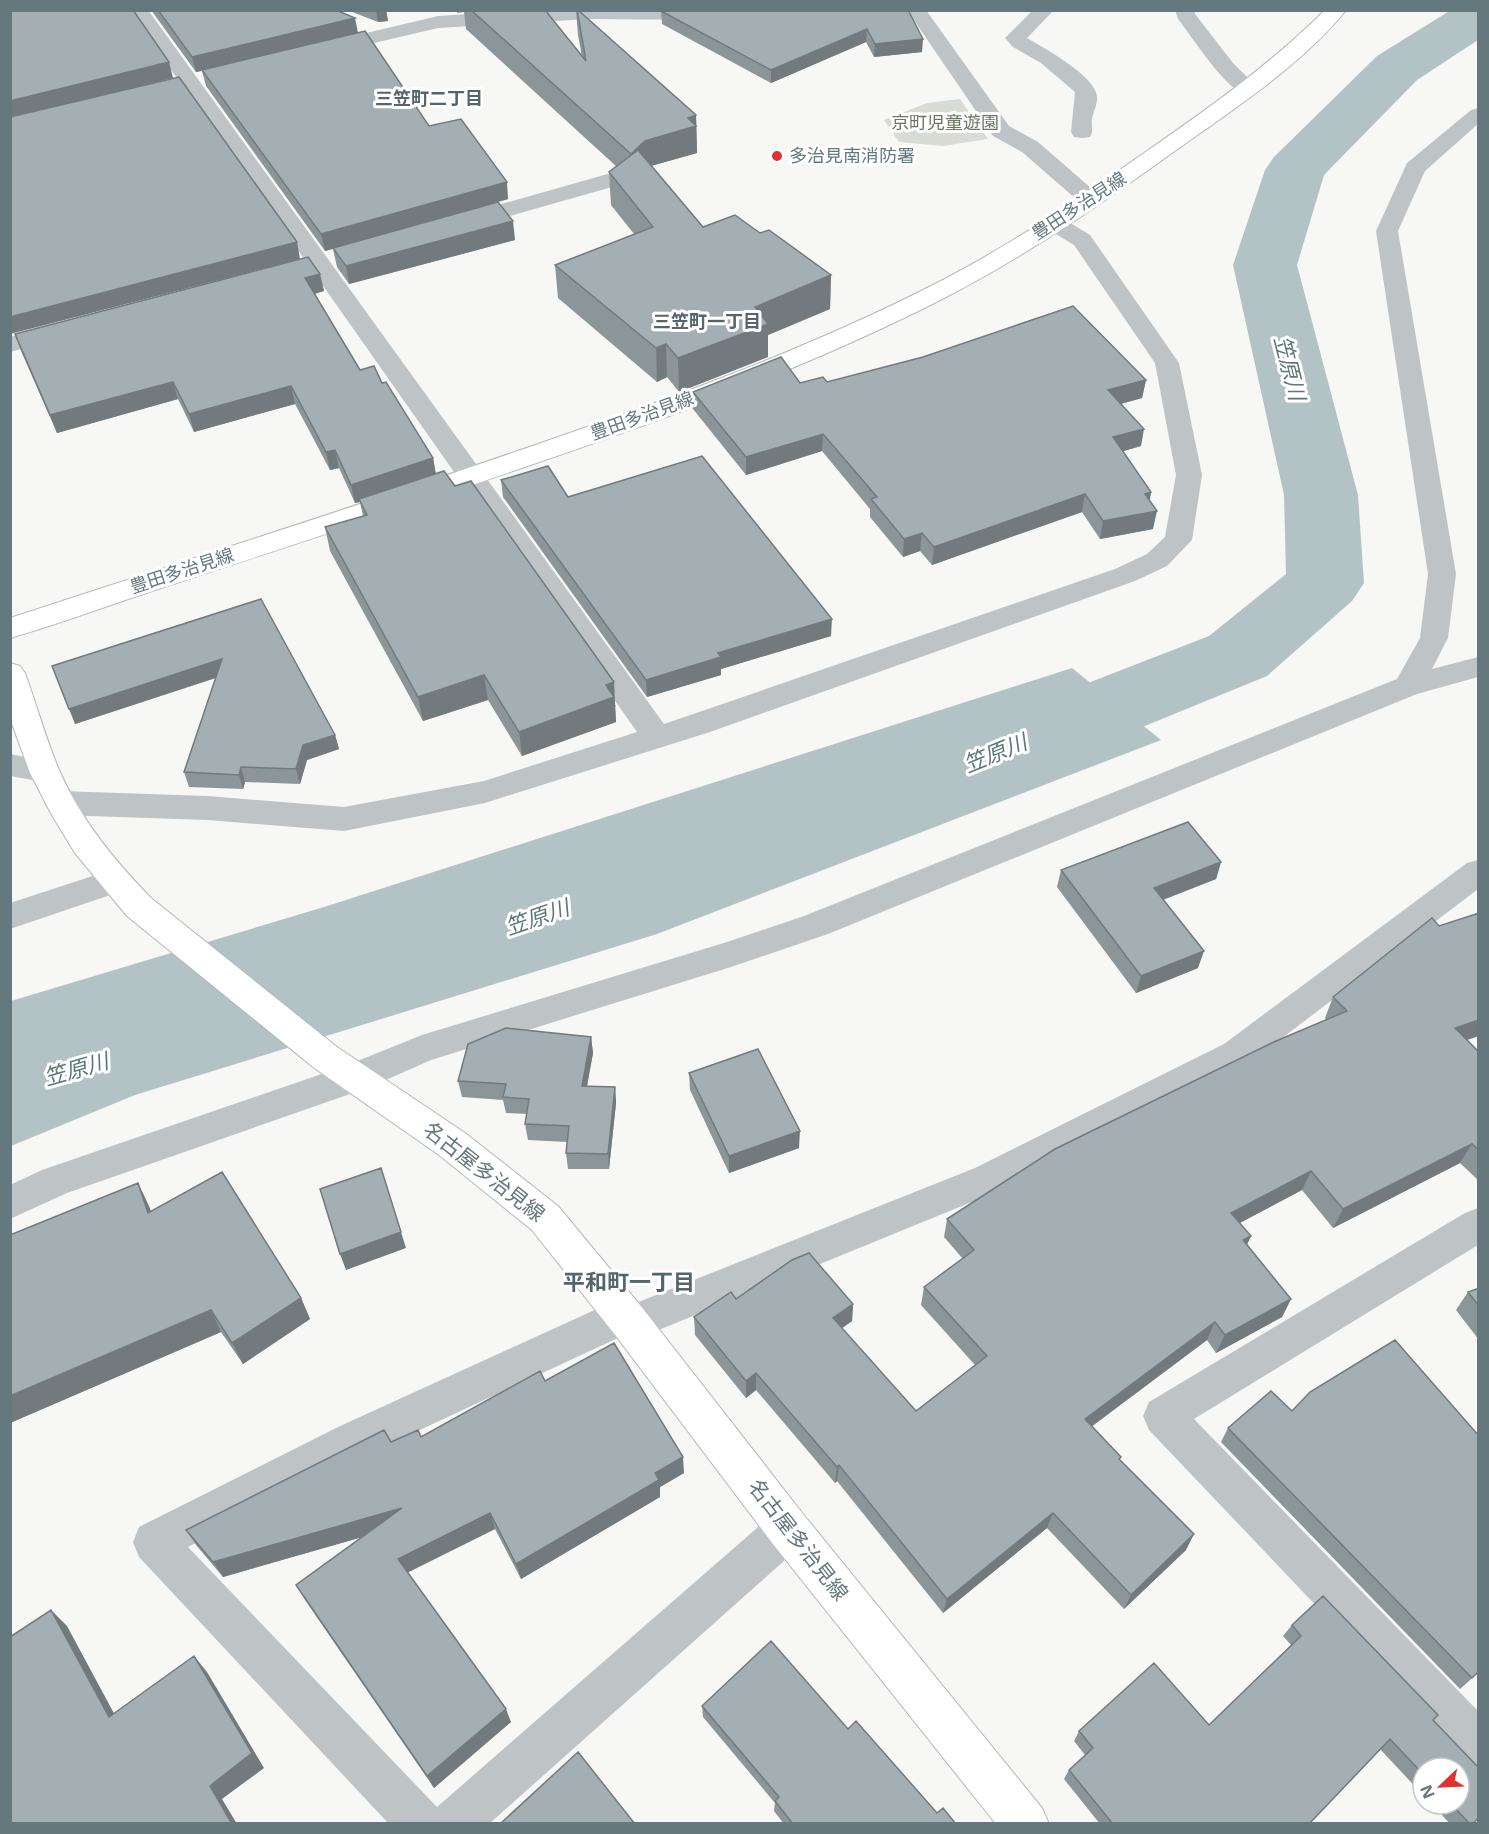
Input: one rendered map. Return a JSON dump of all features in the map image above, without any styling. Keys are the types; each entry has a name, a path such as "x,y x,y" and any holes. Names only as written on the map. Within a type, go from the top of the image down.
{"main road":[{"name":"豊田多治見線","path":"10,628 472,476 724,387 847,337 941,291 1091,200 1281,61 1337,10"},
{"name":"名古屋多治見線","path":"10,673 44,771 60,804 114,881 139,907 341,1067 452,1144 545,1218 627,1320 788,1529 1026,1824"}],"street":[{"path":"138,10 190,82 329,259 472,476 656,736"},
{"path":"304,53 438,22 590,13 708,14 762,10"},
{"path":"916,10 1001,131 1030,147 1091,200"},
{"path":"1045,10 1017,33 1015,38 1023,45 1041,52 1085,91 1087,101 1079,122 1082,132"},
{"path":"1185,10 1185,15 1226,67 1247,87"},
{"path":"351,21 384,34"},
{"path":"167,87 213,76"},
{"path":"1408,686 1434,638 1442,574 1387,231 1415,168 1479,114"},
{"path":"442,228 611,180"},
{"path":"60,804 208,808 344,819 485,792 699,724 1125,575 1157,560 1178,540 1189,475 1167,363 1082,240 1054,223"},
{"path":"295,269 329,259"},
{"path":"10,345 77,327"},
{"path":"10,1203 55,1181 341,1067 422,1049 731,954 816,925 1408,686 1479,667"},
{"path":"10,765 44,771"},
{"path":"421,1824 154,1542 352,1441 627,1320 988,1179 1236,1054 1479,872"},
{"path":"10,916 114,881"},
{"path":"1479,1225 1163,1416 1479,1743"},
{"path":"453,1824 788,1529"}],"green space":[{"name":"京町児童遊園","path":"960,99 988,139 943,146 899,142 884,120 927,103"}],"water":[{"path":"1072,668 1161,740 657,934 135,1095 11,1146 11,1001 324,907"}],"building":[{"path":"10,10 133,10 169,62 10,101"},
{"path":"158,10 336,10 355,18 192,57"},
{"path":"471,10 545,10 586,61 578,10 696,115 688,118 696,126 645,141 631,154"},
{"path":"908,10 923,39 875,44 867,29 771,70 661,11"},
{"path":"365,31 429,126 461,119 507,182 321,234 202,70"},
{"path":"179,77 297,242 10,317 10,117"},
{"path":"638,150 703,227 735,215 760,233 769,230 831,275 755,307 768,324 678,358 666,344 656,348 555,265 653,227 609,172"},
{"path":"498,202 513,221 346,266 333,248"},
{"path":"308,257 320,274 305,278 360,370 374,366 382,383 386,382 433,458 351,485 335,450 326,452 291,386 189,414 173,382 50,415 15,334"},
{"path":"1073,306 1146,380 1108,390 1144,429 1113,437 1151,492 1145,494 1157,511 1103,521 1085,494 934,547 922,533 904,539 871,499 877,497 823,434 746,457 693,392 781,357 800,383 823,377 827,382 923,357"},
{"path":"702,456 832,619 718,653 721,657 646,680 501,480 548,466 568,497"},
{"path":"444,471 455,486 471,481 614,682 606,685 614,697 519,732 484,675 418,697 325,527 367,515 359,499"},
{"path":"261,599 335,735 303,745 296,769 241,767 239,775 184,772 222,659 69,709 52,666"},
{"path":"1188,822 1221,862 1154,888 1204,951 1141,976 1061,870"},
{"path":"1479,913 1479,1020 1455,1028 1479,1052 1479,1150 1472,1144 1343,1209 1311,1171 1231,1213 1251,1236 1243,1240 1291,1299 1225,1335 1215,1322 1085,1419 1121,1457 1119,1459 1194,1534 1131,1595 1053,1513 947,1599 839,1465 837,1467 756,1373 746,1381 694,1317 731,1292 736,1299 792,1260 809,1253 853,1304 833,1318 916,1411 987,1356 924,1287 974,1250 947,1219 1055,1149 1276,1041 1347,1011 1333,997 1432,918 1439,926"},
{"path":"506,1028 591,1037 582,1086 615,1087 608,1154 566,1153 569,1126 525,1124 529,1099 503,1097 506,1084 458,1081 468,1044"},
{"path":"758,1049 800,1131 729,1156 689,1073"},
{"path":"381,1168 401,1232 340,1254 320,1189"},
{"path":"222,1172 301,1298 232,1343 211,1310 10,1396 10,1235 138,1183 148,1213"},
{"path":"1479,1288 1479,1306 1468,1292"},
{"path":"1395,1340 1479,1436 1479,1671 1472,1678 1228,1428 1271,1391 1292,1411 1310,1392"},
{"path":"614,1343 683,1457 655,1473 659,1480 516,1564 490,1513 398,1559 506,1709 427,1776 296,1585 402,1508 213,1562 186,1530 384,1430 391,1442 418,1430 421,1437 540,1371 545,1381"},
{"path":"1323,1596 1438,1715 1433,1720 1468,1756 1411,1756 1411,1761 1390,1739 1309,1824 1113,1824 1069,1770 1093,1748 1079,1731 1154,1663 1209,1725 1301,1636 1292,1625"},
{"path":"51,1610 109,1717 194,1656 252,1753 210,1786 232,1824 10,1824 10,1637"},
{"path":"771,1641 848,1729 856,1721 937,1813 943,1808 956,1824 793,1824 775,1801 779,1797 702,1706"},
{"path":"578,1752 635,1824 500,1824"},
{"path":"1471,1760 1479,1768 1479,1817 1473,1824 1470,1824 1462,1816 1471,1816"}],"waterway":[{"name":"笠原川","path":"1000,751 1238,656 1325,583 1321,495 1265,265 1295,170 1397,68 1478,17"}],"place":[{"name":"多治見南消防署","path":"777,156"}],"district":[{"name":"三笠町二丁目","path":"429,99"},
{"name":"三笠町一丁目","path":"707,322"},
{"name":"平和町一丁目","path":"629,1282"}]}
